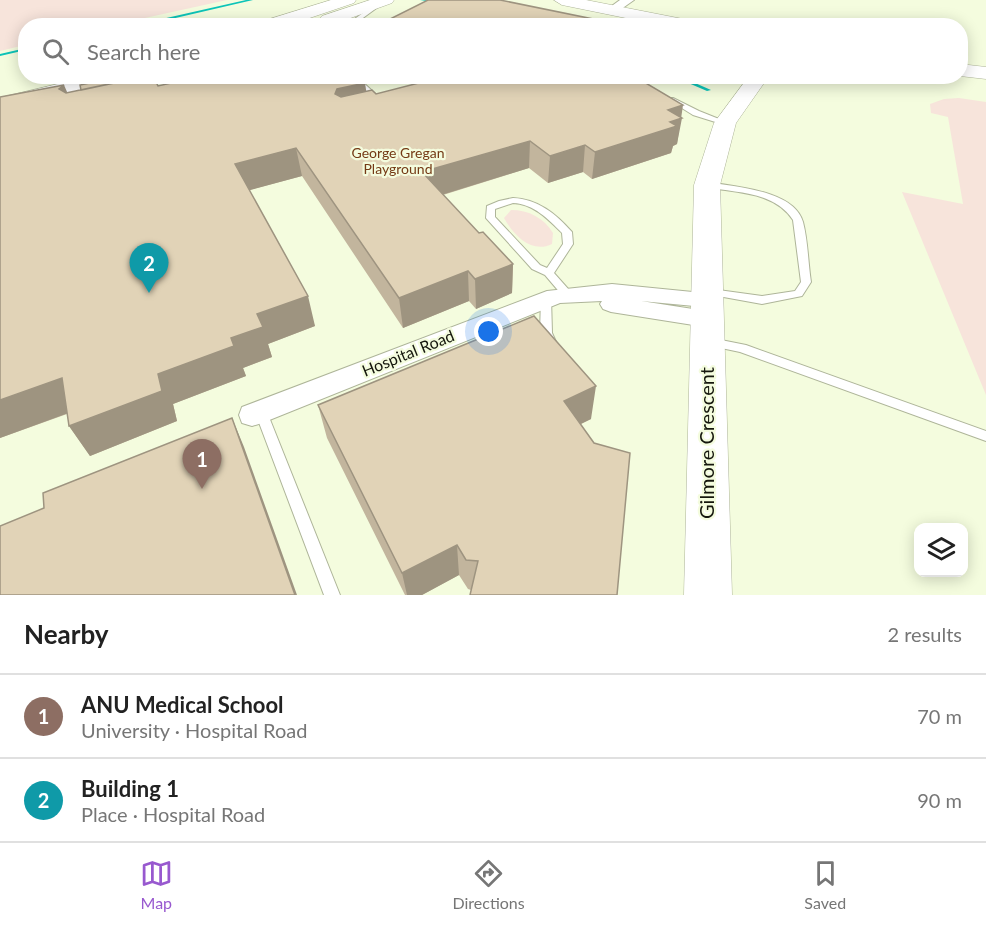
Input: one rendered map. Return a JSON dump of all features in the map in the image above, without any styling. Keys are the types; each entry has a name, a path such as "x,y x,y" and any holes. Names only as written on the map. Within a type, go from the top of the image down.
{"main road":[{"path":"291,18 348,0"},
{"path":"332,18 384,1"},
{"path":"0,91 28,84"},
{"path":"0,105 86,84"}],"street":[{"path":"562,0 653,18"},
{"path":"613,10 628,0"},
{"path":"968,71 986,73"},
{"name":"Gilmore Crescent","path":"708,595 707,185 725,123 753,84"},
{"name":"Hospital Road","path":"257,413 556,296 600,296 612,305 706,313"}],"lane":[{"path":"360,18 384,1"},
{"path":"357,84 387,109"},
{"path":"660,92 696,113 725,123"},
{"path":"706,313 798,294 806,282 798,220 794,212 776,200 707,185"},
{"path":"549,273 568,244 567,232 546,212 530,202 513,199 490,208 491,218 536,267 549,273 556,296 546,333 560,354"},
{"path":"706,313 741,348 986,436"},
{"path":"257,413 332,595"}],"shaded area":[{"path":"0,0 227,0 145,18 18,18 18,47 0,51"},
{"path":"959,98 986,102 986,395 902,192 963,204 948,117 931,113 930,104 944,99"},
{"path":"511,210 524,211 541,219 553,233 552,244 537,247 518,237 504,218"}],"building":[{"path":"428,0 500,0 588,18 392,18"},
{"path":"85,84 109,84 81,90 80,85"},
{"path":"109,84 157,84 158,86 167,84 360,84 337,89 335,94 341,97 372,90 376,94 415,84 648,84 683,105 668,110 682,118 670,122 677,126 595,152 585,145 550,156 530,141 422,172 479,233 483,232 513,264 475,279 468,271 399,298 296,148 235,164 308,296 257,314 263,327 231,338 234,346 158,374 162,391 69,426 62,378 0,400 0,97 64,85 59,89 66,93"},
{"path":"534,316 596,386 564,401 594,443 630,453 617,595 470,595 478,561 466,560 457,545 402,573 318,405"},
{"path":"232,418 295,595 0,595 0,526 44,508 43,493"}],"waterway":[{"path":"169,18 251,0"},
{"path":"422,0 427,0"},
{"path":"0,55 18,51"},
{"path":"694,84 709,90"}],"place":[{"name":"Building 1","path":"149,293"},
{"name":"ANU Medical School","path":"202,489"}],"park label":[{"name":"George Gregan Playground","path":"398,162"}]}
